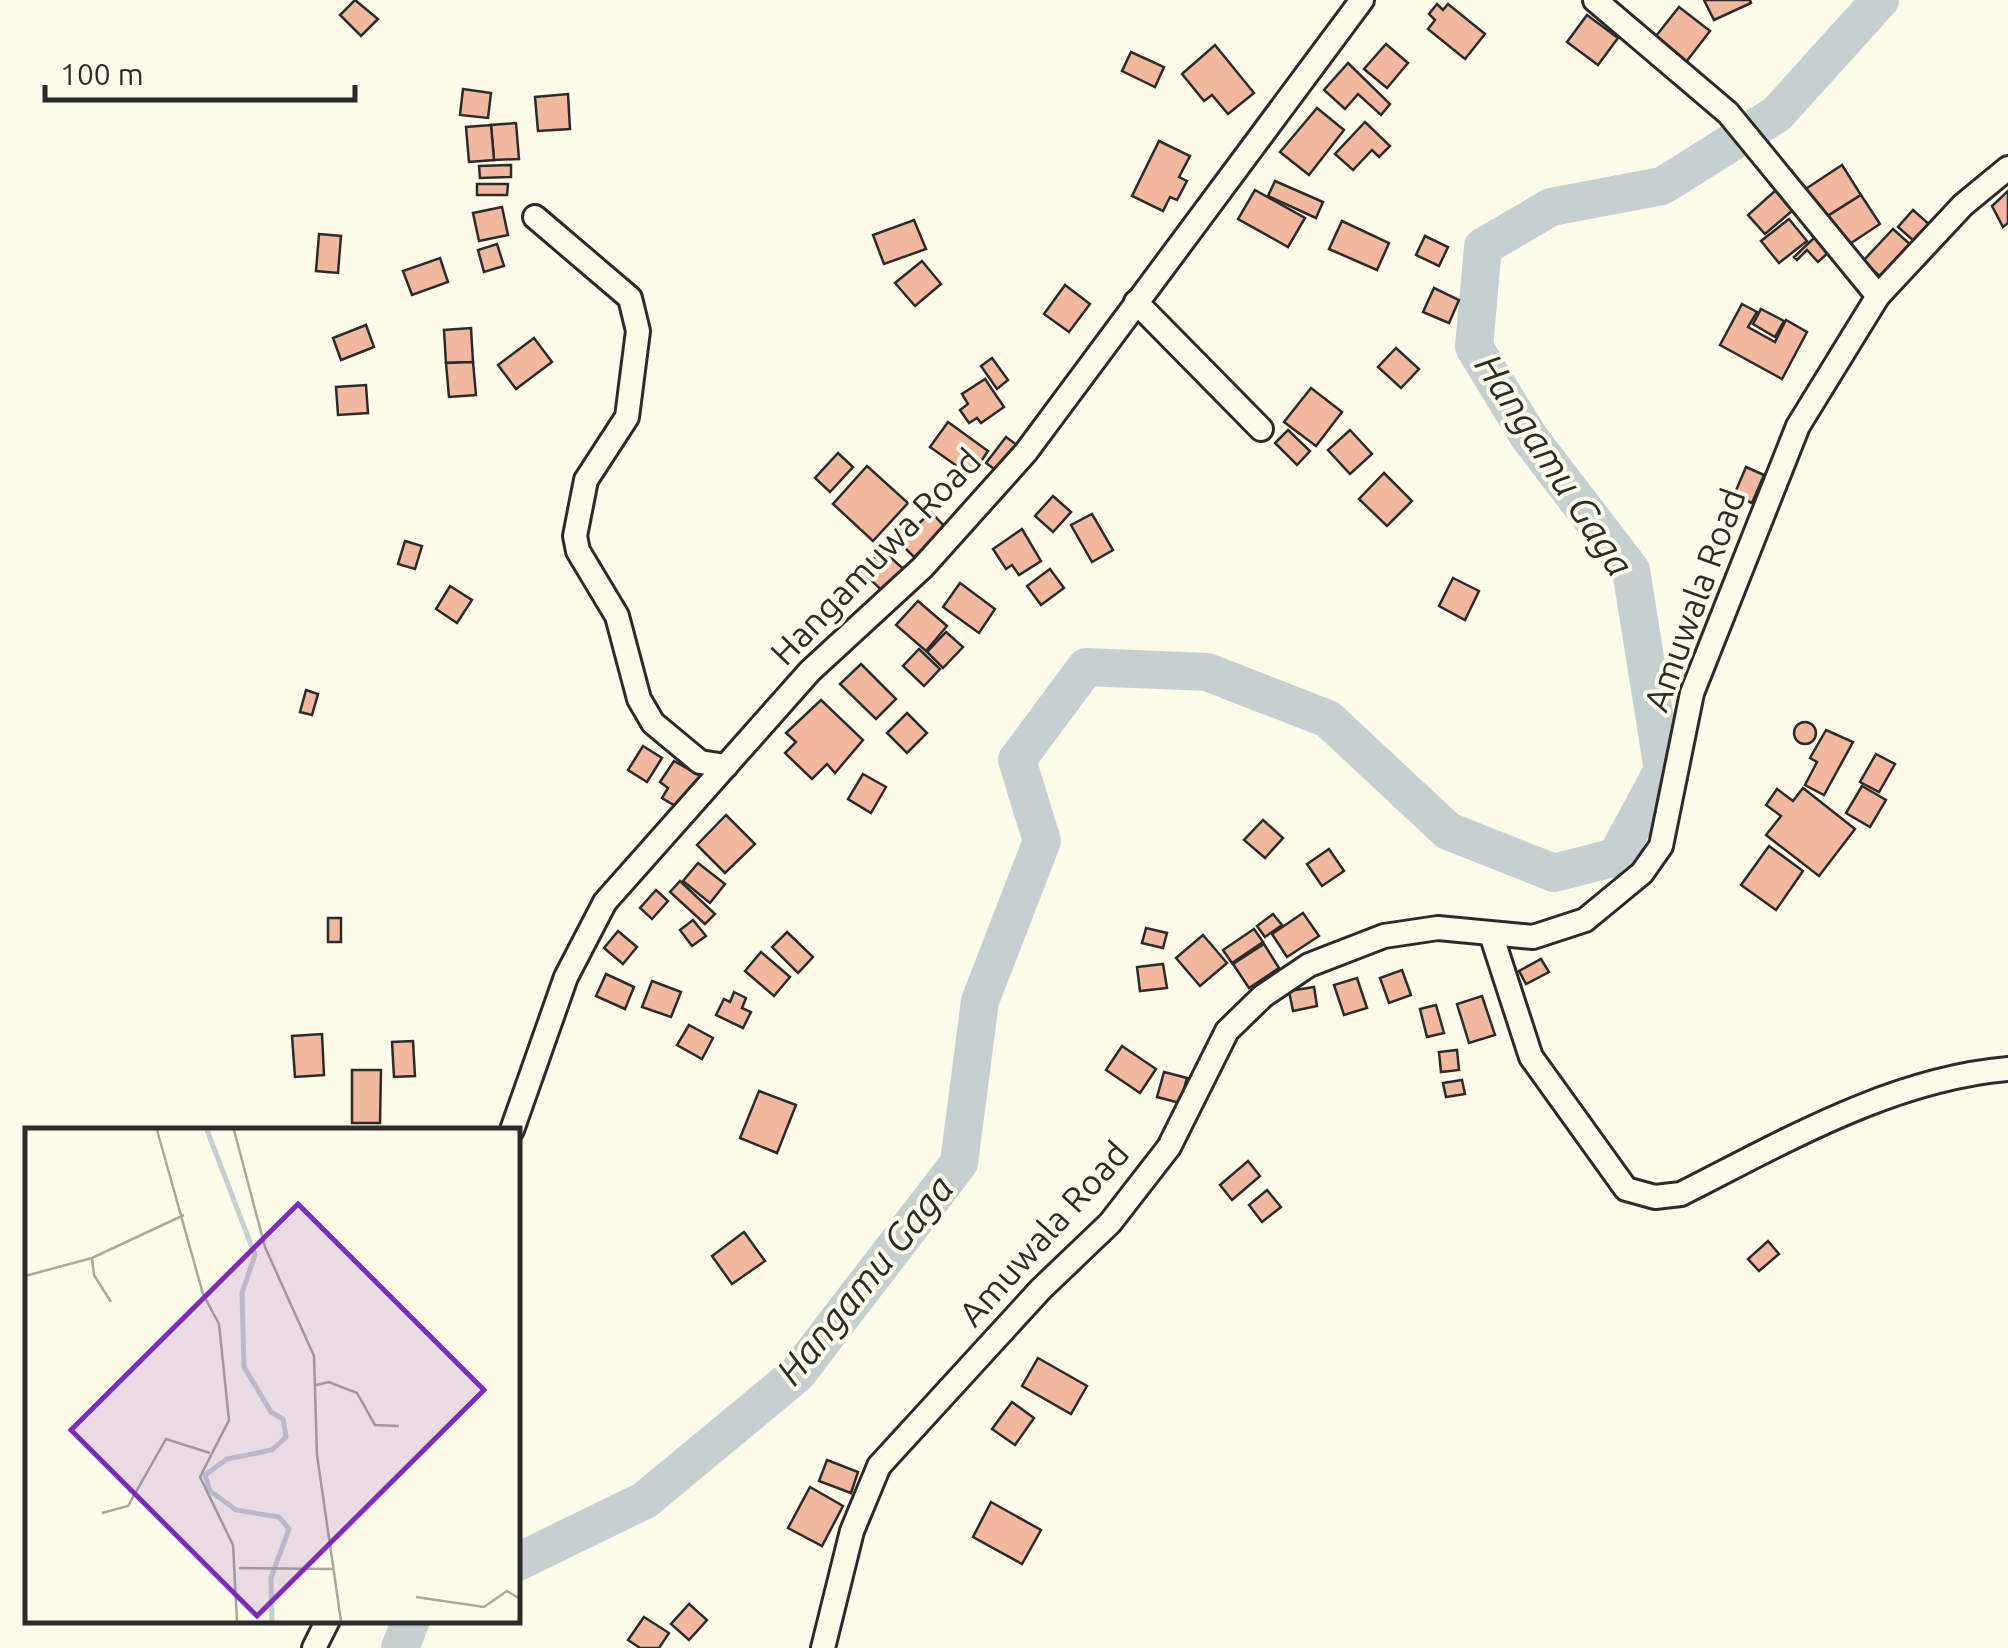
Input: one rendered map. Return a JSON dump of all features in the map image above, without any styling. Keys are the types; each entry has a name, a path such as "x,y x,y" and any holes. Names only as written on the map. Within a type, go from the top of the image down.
{"street":[{"name":"Hangamuwa Road","path":"513,1128 566,977 605,902 810,672 923,567 1026,452 1362,0"},
{"path":"1595,0 1728,112 1878,296"},
{"name":"Amuwala Road","path":"823,1648 852,1531 879,1466 1041,1289 1110,1223 1169,1147 1228,1032 1263,996 1309,966 1384,936 1438,928 1533,937 1585,920 1642,873 1661,846 1692,694 1798,426 1878,296 1963,206 2008,168"},
{"path":"534,217 630,298 638,331 627,417 586,480 574,536 578,551 618,616 639,700 653,723 700,762 726,766"},
{"path":"1136,302 1261,429"},
{"path":"1491,934 1531,1057 1626,1189 1654,1197 1681,1194 1841,1113 1971,1072 2008,1069"},
{"path":"314,1648 326,1623"}],"building":[{"path":"355,0 378,19 361,36 340,15"},
{"path":"1704,0 1750,0 1751,3 1714,20"},
{"path":"1437,4 1443,10 1448,4 1485,34 1465,59 1428,29 1435,20 1429,14"},
{"path":"1679,7 1710,31 1683,66 1652,41"},
{"path":"1587,15 1618,38 1598,65 1567,42"},
{"path":"1386,44 1408,63 1387,88 1364,69"},
{"path":"1215,45 1254,93 1228,114 1212,95 1204,101 1182,74"},
{"path":"1131,52 1164,67 1155,87 1122,71"},
{"path":"1348,63 1390,104 1381,115 1358,94 1345,109 1324,90"},
{"path":"463,89 491,93 488,118 460,115"},
{"path":"568,94 570,129 538,131 535,97"},
{"path":"1317,108 1344,130 1309,175 1280,152"},
{"path":"1365,122 1390,146 1379,157 1372,150 1353,170 1335,154"},
{"path":"516,123 519,159 494,160 491,125"},
{"path":"491,125 494,160 469,162 466,127"},
{"path":"1159,141 1190,156 1179,177 1187,181 1177,200 1170,197 1163,211 1132,196"},
{"path":"511,165 511,177 480,178 479,166"},
{"path":"1842,165 1861,195 1823,219 1804,190"},
{"path":"1275,181 1323,202 1316,218 1268,196"},
{"path":"477,184 508,184 507,195 477,195"},
{"path":"1255,190 1305,218 1288,247 1238,219"},
{"path":"1776,190 1793,210 1765,234 1748,215"},
{"path":"2008,191 2008,223 2003,227 1992,206"},
{"path":"1861,195 1880,224 1842,249 1823,219"},
{"path":"502,207 508,235 479,241 473,213"},
{"path":"1913,210 1930,225 1915,242 1898,227"},
{"path":"1789,219 1807,241 1779,263 1761,241"},
{"path":"914,220 926,249 884,264 873,235"},
{"path":"1342,221 1389,243 1377,270 1329,249"},
{"path":"1893,229 1912,246 1883,279 1863,261"},
{"path":"319,234 341,236 338,273 316,271"},
{"path":"1425,236 1448,247 1439,266 1416,255"},
{"path":"1816,236 1830,251 1818,262 1807,250 1797,260 1794,257"},
{"path":"497,244 504,266 484,272 478,250"},
{"path":"440,258 448,282 412,295 403,271"},
{"path":"922,261 941,284 915,306 895,283"},
{"path":"1065,285 1090,304 1069,332 1044,314"},
{"path":"1434,288 1459,300 1449,323 1423,312"},
{"path":"1742,304 1757,312 1748,327 1775,342 1786,320 1807,332 1782,379 1720,345"},
{"path":"1761,309 1784,321 1775,337 1753,324"},
{"path":"366,325 374,347 341,360 333,338"},
{"path":"471,328 473,362 446,363 444,330"},
{"path":"534,338 552,362 516,389 498,365"},
{"path":"1396,348 1419,369 1401,388 1378,367"},
{"path":"992,358 1008,380 997,389 981,366"},
{"path":"473,362 476,395 449,397 446,363"},
{"path":"985,379 1004,407 981,423 977,418 969,423 960,410 968,404 962,394"},
{"path":"366,385 368,413 338,415 336,387"},
{"path":"1311,388 1342,412 1316,446 1284,422"},
{"path":"948,422 988,451 971,476 930,447"},
{"path":"1288,430 1310,451 1297,465 1275,443"},
{"path":"1350,430 1372,454 1350,474 1328,450"},
{"path":"1006,437 1017,445 997,471 986,463"},
{"path":"838,453 853,467 830,492 815,478"},
{"path":"867,466 908,503 873,541 833,504"},
{"path":"1746,467 1764,475 1752,503 1734,495"},
{"path":"1384,473 1412,501 1387,526 1359,499"},
{"path":"1053,496 1071,512 1053,532 1035,516"},
{"path":"931,512 945,527 914,557 899,542"},
{"path":"1092,514 1113,550 1092,562 1071,525"},
{"path":"1022,529 1041,561 1019,575 1012,565 1006,569 993,549"},
{"path":"405,541 422,546 415,569 398,564"},
{"path":"882,550 907,572 887,595 862,572"},
{"path":"1050,569 1064,588 1041,605 1027,586"},
{"path":"1453,578 1479,591 1465,620 1439,606"},
{"path":"960,583 995,609 979,633 943,607"},
{"path":"450,586 472,600 457,623 436,609"},
{"path":"918,601 947,626 926,651 896,625"},
{"path":"946,632 963,647 943,668 927,652"},
{"path":"919,649 940,669 924,686 903,666"},
{"path":"861,664 896,699 876,719 840,684"},
{"path":"306,690 318,694 312,715 300,712"},
{"path":"821,700 863,740 835,773 827,764 812,779 785,753 796,742 786,733"},
{"path":"907,713 927,733 907,753 887,733"},
{"path":"1805,722 1813,725 1813,741 1805,744 1797,741 1794,733 1797,725"},
{"path":"1826,730 1853,742 1824,795 1805,785 1817,762 1810,758"},
{"path":"643,746 662,758 647,782 628,770"},
{"path":"1876,754 1895,764 1879,792 1860,782"},
{"path":"674,761 704,778 682,810 662,798 668,788 660,782"},
{"path":"863,774 886,787 871,813 848,799"},
{"path":"1862,786 1886,800 1870,827 1846,813"},
{"path":"1803,788 1855,829 1819,876 1766,835 1781,816 1766,805 1777,789 1793,801"},
{"path":"726,815 755,844 725,873 697,845"},
{"path":"1263,820 1283,838 1265,858 1244,840"},
{"path":"1769,846 1803,871 1776,910 1741,885"},
{"path":"1329,849 1344,871 1322,886 1307,864"},
{"path":"698,863 725,884 710,903 683,881"},
{"path":"680,881 715,914 705,924 670,892"},
{"path":"656,890 668,901 652,919 640,908"},
{"path":"1303,913 1319,936 1287,957 1272,934"},
{"path":"1273,914 1282,925 1265,937 1257,926"},
{"path":"328,918 341,918 341,942 328,942"},
{"path":"693,920 706,936 692,946 680,930"},
{"path":"1146,928 1167,933 1163,948 1142,943"},
{"path":"1254,929 1263,942 1232,963 1223,950"},
{"path":"618,931 637,947 623,964 604,948"},
{"path":"787,932 813,957 798,973 772,947"},
{"path":"1203,935 1227,963 1200,986 1176,958"},
{"path":"1264,944 1279,968 1249,988 1233,964"},
{"path":"761,952 790,977 774,996 745,971"},
{"path":"1541,959 1549,972 1526,984 1519,971"},
{"path":"1163,964 1167,988 1140,991 1137,967"},
{"path":"1402,970 1411,995 1389,1003 1380,978"},
{"path":"606,974 634,987 625,1009 596,996"},
{"path":"1357,978 1367,1008 1344,1015 1334,985"},
{"path":"652,981 681,992 671,1017 642,1007"},
{"path":"1314,987 1317,1006 1293,1011 1289,991"},
{"path":"734,992 746,998 742,1008 751,1012 743,1028 716,1015 724,999 730,1002"},
{"path":"1482,996 1495,1035 1469,1043 1457,1004"},
{"path":"1436,1005 1444,1033 1427,1037 1420,1009"},
{"path":"689,1025 713,1038 702,1059 677,1045"},
{"path":"322,1034 324,1075 295,1077 292,1036"},
{"path":"413,1041 415,1076 394,1077 392,1042"},
{"path":"1122,1046 1156,1069 1140,1093 1106,1070"},
{"path":"1457,1050 1459,1070 1441,1072 1439,1052"},
{"path":"352,1070 381,1070 380,1123 352,1123"},
{"path":"1164,1072 1187,1078 1180,1103 1157,1097"},
{"path":"1462,1080 1465,1094 1446,1097 1443,1083"},
{"path":"759,1091 796,1105 777,1153 740,1138"},
{"path":"1248,1161 1260,1176 1232,1200 1220,1185"},
{"path":"1267,1190 1281,1207 1262,1222 1249,1205"},
{"path":"744,1232 765,1261 732,1284 712,1256"},
{"path":"1768,1241 1779,1254 1759,1271 1748,1259"},
{"path":"1038,1358 1087,1386 1071,1414 1022,1386"},
{"path":"1012,1402 1034,1418 1015,1445 992,1429"},
{"path":"827,1460 858,1472 851,1493 819,1481"},
{"path":"810,1487 843,1506 822,1546 788,1528"},
{"path":"991,1502 1041,1530 1022,1564 973,1537"},
{"path":"689,1604 707,1620 689,1640 671,1624"},
{"path":"644,1617 669,1633 659,1648 640,1648 628,1640"}],"waterway":[{"name":"Hangamu Gaga","path":"520,1561 645,1500 797,1374 959,1163 980,1001 1042,841 1017,760 1086,667 1207,672 1328,719 1448,831 1554,873 1616,857 1663,770 1631,570 1529,437 1474,347 1483,247 1551,207 1662,186 1777,114 1880,0"},
{"name":"Hangamu Gaga","path":"400,1648 410,1623"}]}
